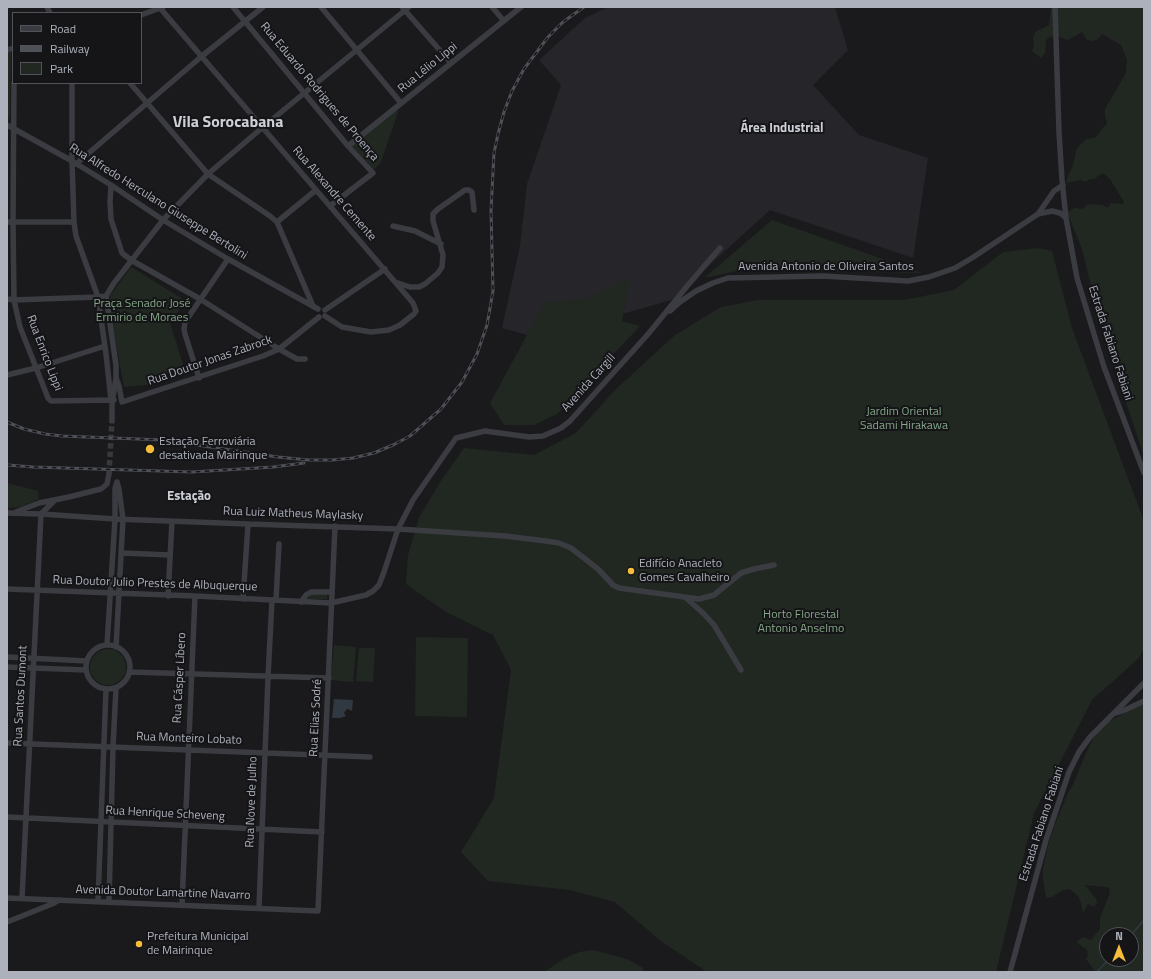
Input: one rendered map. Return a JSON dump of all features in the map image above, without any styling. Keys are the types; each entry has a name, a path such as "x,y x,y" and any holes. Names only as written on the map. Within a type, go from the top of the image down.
{"street":[{"name":"Rua Eduardo Rodrigues de Proença","path":"233,7 348,146 374,172 330,206"},
{"path":"74,162 148,103 202,56 263,7"},
{"path":"321,7 401,103"},
{"path":"492,7 504,21"},
{"name":"Rua Lélio Lippi","path":"348,146 521,7"},
{"path":"1056,7 1059,132 1066,218"},
{"path":"142,15 162,8"},
{"name":"Rua Alexandre Cemente","path":"162,8 384,270 396,282 413,303 416,311 400,325 389,330 371,332 342,328 323,314"},
{"path":"112,401 116,378 116,365 106,296 131,260 163,220 208,174 405,8 451,63"},
{"name":"Rua Enrico Lippi","path":"14,84 10,126 10,222 14,300 20,327 48,398 52,401 112,401"},
{"path":"72,84 74,222 76,236 98,297 112,401 112,421"},
{"path":"131,84 208,174 277,222 316,307 321,308 323,314"},
{"name":"Rua Alfredo Herculano Giuseppe Bertolini","path":"10,126 74,162 163,220 228,259 316,307"},
{"path":"111,185 111,219 122,253 131,260 200,299 279,349 297,359 306,359"},
{"name":"Avenida Antonio de Oliveira Santos","path":"649,334 680,302 696,291 728,278 823,276 908,281 929,278 955,268 1038,214 1054,191 1063,185"},
{"path":"277,222 316,190"},
{"path":"396,282 402,286 410,287 426,284 442,267 443,255 441,244 433,221 433,214 438,209 465,190 469,190 472,192 474,210"},
{"path":"1038,214 1052,211 1060,213 1066,218"},
{"name":"Estrada Fabiano Fabiani","path":"1066,218 1077,278 1091,327 1104,367 1144,473"},
{"path":"10,222 74,222"},
{"path":"393,226 415,231 441,244"},
{"name":"Avenida Cargill","path":"331,604 366,594 373,591 379,585 398,529 413,500 456,438 485,431 529,437 543,436 570,422 649,334 720,248"},
{"path":"199,378 184,329 185,322 228,259"},
{"name":"Rua Doutor Jonas Zabrock","path":"116,378 120,386 122,402 263,356 279,349 323,314 384,270"},
{"path":"7,299 14,300 106,296"},
{"path":"7,375 36,368 105,346"},
{"path":"14,513 31,506 101,489 107,484 109,474"},
{"path":"108,645 115,519 115,488 117,482 120,489 123,519 116,647"},
{"path":"41,514 54,501"},
{"name":"Rua Luiz Matheus Maylasky","path":"7,513 115,519 398,529 505,536 546,541 559,543 571,548 598,569 613,585 619,588 699,599 714,595 741,573 774,565"},
{"name":"Rua Santos Dumont","path":"22,898 41,514"},
{"path":"168,596 172,521"},
{"path":"243,599 248,524"},
{"name":"Rua Elias Sodré","path":"318,911 335,526"},
{"name":"Rua Nove de Julho","path":"259,908 268,677 279,544"},
{"path":"122,553 170,555"},
{"name":"Rua Doutor Julio Prestes de Albuquerque","path":"7,589 195,596 331,604"},
{"path":"301,602 310,592 331,592"},
{"name":"Rua Cásper Líbero","path":"182,905 184,826 195,596"},
{"path":"686,598 714,625 741,670"},
{"path":"108,645 116,647 126,654 129,672 122,684 116,688 99,688 88,678 86,670 87,661 95,650 108,645"},
{"path":"7,658 87,661"},
{"path":"7,668 86,670"},
{"path":"129,672 329,678"},
{"name":"Estrada Fabiano Fabiani","path":"1010,972 1046,840 1070,772 1079,752 1090,737 1144,683"},
{"path":"109,902 116,688"},
{"path":"98,901 106,689"},
{"path":"1112,714 1144,701"},
{"name":"Rua Monteiro Lobato","path":"7,743 370,757"},
{"name":"Rua Henrique Scheveng","path":"7,818 322,832"},
{"name":"Avenida Doutor Lamartine Navarro","path":"7,898 318,911"},
{"path":"7,922 59,900"}],"shaded area":[{"path":"608,7 835,7 848,50 813,85 859,135 928,158 913,258 770,210 671,300 538,338 502,328 520,246 527,184 561,85 539,60 585,18"},
{"path":"334,699 353,700 352,711 348,709 344,713 346,716 332,718"}],"green space":[{"path":"1051,7 1144,7 1144,456 1103,333 1082,249 1067,212 1075,208 1082,209 1088,204 1102,205 1108,208 1111,203 1123,204 1124,202 1110,179 1104,174 1101,174 1094,179 1089,179 1086,182 1080,180 1067,183 1066,181 1079,146 1086,139 1095,138 1107,123 1105,109 1126,73 1127,60 1121,45 1102,34 1098,39 1093,41 1087,40 1082,32 1068,40 1057,36 1050,37 1046,40 1045,53 1041,58 1032,51 1034,46 1033,38 1035,32 1049,25"},
{"path":"11,51 10,116 7,122 7,52"},
{"path":"397,110 398,112 381,162 374,170 351,145"},
{"path":"772,220 922,273 746,269 704,278"},
{"name":"Horto Florestal Antonio Anselmo","path":"1038,248 1052,251 1072,328 1144,521 1144,648 1139,658 1092,700 1034,813 996,972 707,972 661,941 615,902 570,890 488,881 461,852 494,798 511,670 493,635 446,612 406,584 408,555 419,518 440,482 464,448 534,455 576,433 616,389 675,335 721,307 758,300 904,300 954,290 1003,252"},
{"name":"Praça Senador José Ermirio de Moraes","path":"131,267 186,301 170,323 185,371 156,384 124,387 111,316 110,296"},
{"path":"630,278 622,321 640,326 557,414 534,425 504,425 490,403 545,302 587,299"},
{"path":"7,483 38,491 39,499 21,507 7,508"},
{"path":"311,594 327,594 327,599 306,599"},
{"path":"416,637 468,638 467,717 415,716"},
{"path":"334,645 356,647 353,682 331,680"},
{"path":"359,648 375,648 373,682 356,681"},
{"path":"111,649 121,654 125,660 125,674 121,680 115,684 105,685 95,680 91,674 90,664 95,654 101,650"},
{"path":"1144,703 1144,972 1095,972 1086,959 1088,955 1087,950 1076,942 1083,937 1091,940 1099,930 1099,967 1139,967 1139,927 1100,927 1100,918 1110,893 1109,888 1085,885 1096,899 1097,903 1094,907 1088,904 1083,913 1078,896 1070,889 1063,890 1052,897 1046,898 1043,869 1048,845 1068,793 1094,737 1106,723"},
{"path":"593,950 627,959 643,968 644,972 544,972 565,958 579,952"}],"waterway":[{"path":"1138,927 1144,920"},
{"path":"1097,972 1102,967"}],"tunnel":[{"path":"109,474 112,421"}],"railway":[{"path":"7,422 24,429 45,434 163,440 278,457 309,460 353,458 374,453 410,436 441,409 462,382 477,354 487,325 493,291 491,211 494,153 504,112 512,91 524,69 548,37 563,22 584,7"},
{"path":"7,465 192,472 273,467 304,463"}],"place":[{"name":"Estação Ferroviária desativada Mairinque","path":"150,449"},
{"name":"Edifício Anacleto Gomes Cavalheiro","path":"631,571"},
{"name":"Prefeitura Municipal de Mairinque","path":"139,944"}],"district":[{"name":"Vila Sorocabana","path":"228,123"},
{"name":"Área Industrial","path":"782,129"},
{"name":"Estação","path":"189,497"}],"park label":[{"name":"Jardim Oriental Sadami Hirakawa","path":"904,419"}]}
